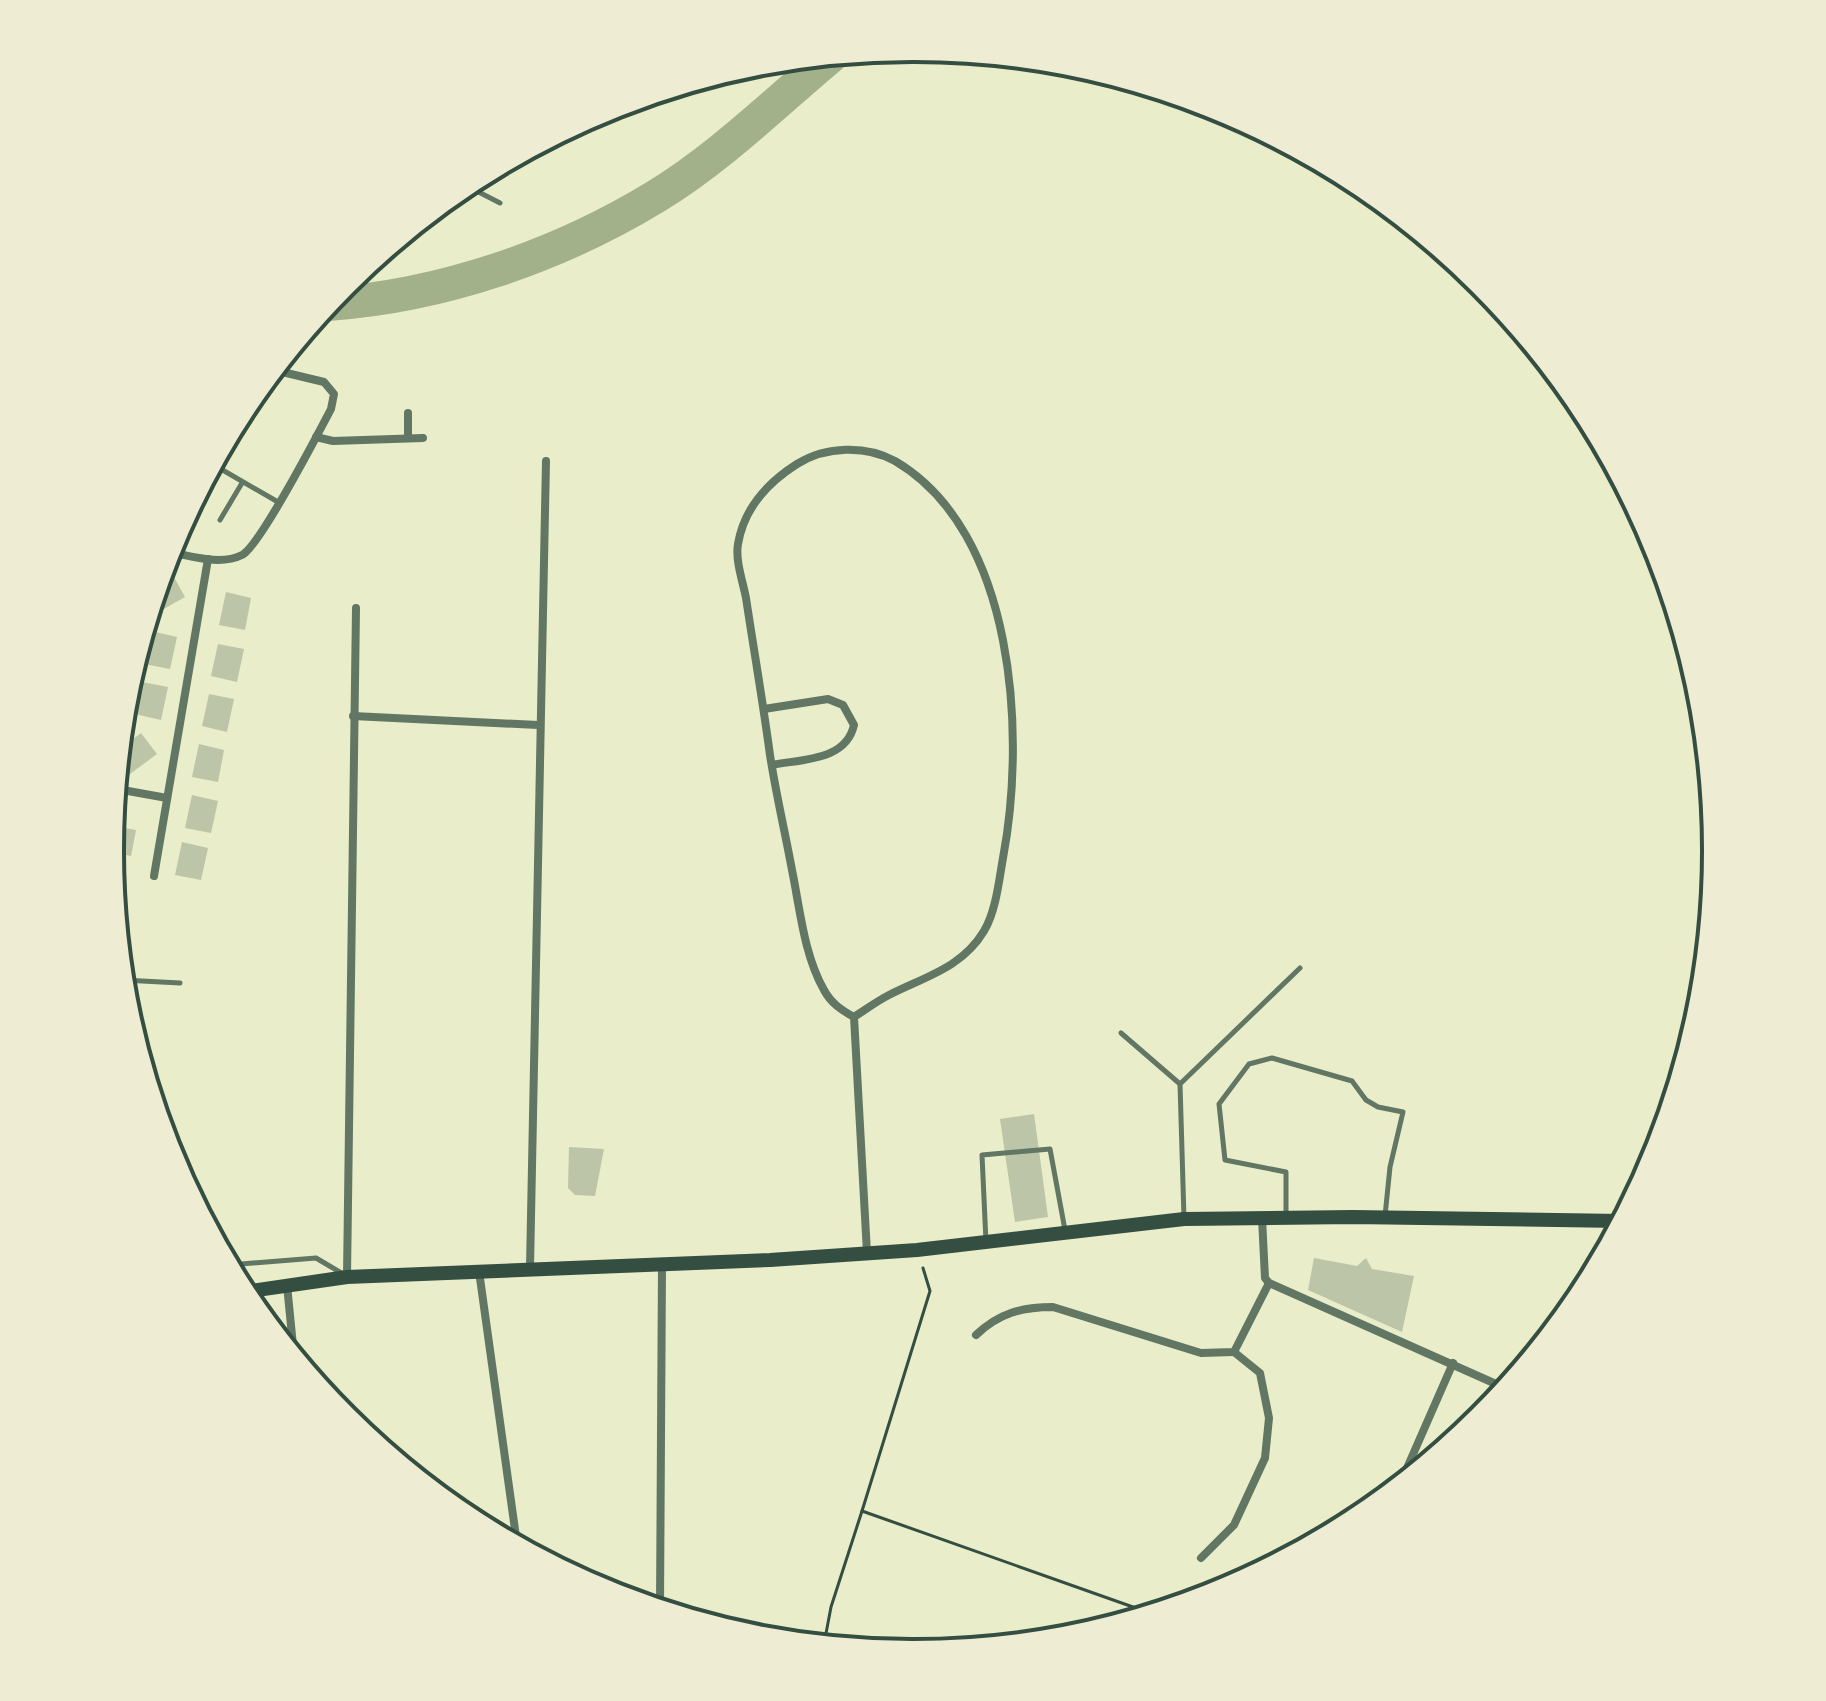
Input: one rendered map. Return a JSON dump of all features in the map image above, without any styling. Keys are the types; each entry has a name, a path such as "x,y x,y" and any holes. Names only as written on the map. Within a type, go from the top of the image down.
{"main road":[{"path":"258,1290 347,1277 917,1250 1184,1219 1385,1217 1609,1221"}],"street":[{"path":"183,554 224,561 245,554 316,437 331,409 334,394 324,382 285,373"},
{"path":"408,413 408,438"},
{"path":"316,437 333,441 423,438"},
{"path":"854,448 885,455 916,474 957,520 979,560 1002,643 1015,743 1013,808 985,930 959,961 927,980 889,995 854,1017 837,1007 823,989 805,937 772,765 737,547 749,508 773,480 801,461 854,448"},
{"path":"530,1267 538,725 546,461"},
{"path":"154,876 208,559"},
{"path":"347,1277 356,608"},
{"path":"764,709 828,699 843,705 854,725 845,747 832,753 772,765"},
{"path":"353,716 538,725"},
{"path":"127,791 167,798"},
{"path":"854,1017 867,1253"},
{"path":"1262,1218 1265,1278 1269,1283 1494,1383"},
{"path":"660,1597 662,1264"},
{"path":"479,1271 515,1531"},
{"path":"1234,1352 1269,1283"},
{"path":"287,1285 292,1337"},
{"path":"976,1335 993,1318 1028,1307 1053,1307 1201,1353 1234,1352 1260,1373 1269,1418 1265,1458 1234,1525 1201,1558"},
{"path":"1409,1462 1453,1363"}],"lane":[{"path":"479,192 500,203"},
{"path":"222,470 278,502"},
{"path":"220,520 242,483"},
{"path":"1180,1084 1300,968"},
{"path":"136,981 180,983"},
{"path":"1121,1033 1180,1084 1184,1219"},
{"path":"1286,1218 1286,1172 1225,1160 1219,1104 1249,1064 1272,1058 1352,1081 1366,1100 1378,1107 1403,1112 1390,1167 1385,1217"},
{"path":"986,1243 982,1155 1050,1149 1065,1232"},
{"path":"242,1264 316,1258 347,1277"}],"path":[{"path":"826,1634 831,1607 930,1291 917,1250"},
{"path":"862,1511 1133,1607"}],"building":[{"path":"174,577 185,597 162,610"},
{"path":"226,592 251,598 245,630 219,625"},
{"path":"155,632 177,637 170,669 147,665"},
{"path":"218,644 244,649 237,682 211,676"},
{"path":"143,682 168,687 161,720 137,714"},
{"path":"209,694 234,699 227,732 202,726"},
{"path":"141,733 157,754 130,774 129,772 133,739"},
{"path":"199,744 224,750 218,782 192,777"},
{"path":"192,795 218,801 211,833 185,828"},
{"path":"125,828 136,830 131,856 124,855"},
{"path":"182,842 208,848 201,880 175,875"},
{"path":"1034,1114 1048,1217 1015,1222 1000,1119"},
{"path":"569,1147 604,1149 595,1196 575,1195 568,1188"},
{"path":"1314,1258 1357,1266 1366,1258 1372,1269 1414,1276 1402,1332 1308,1290"}],"waterway":[{"path":"346,302 414,292 498,270 539,255 618,218 701,166 817,68"}]}
